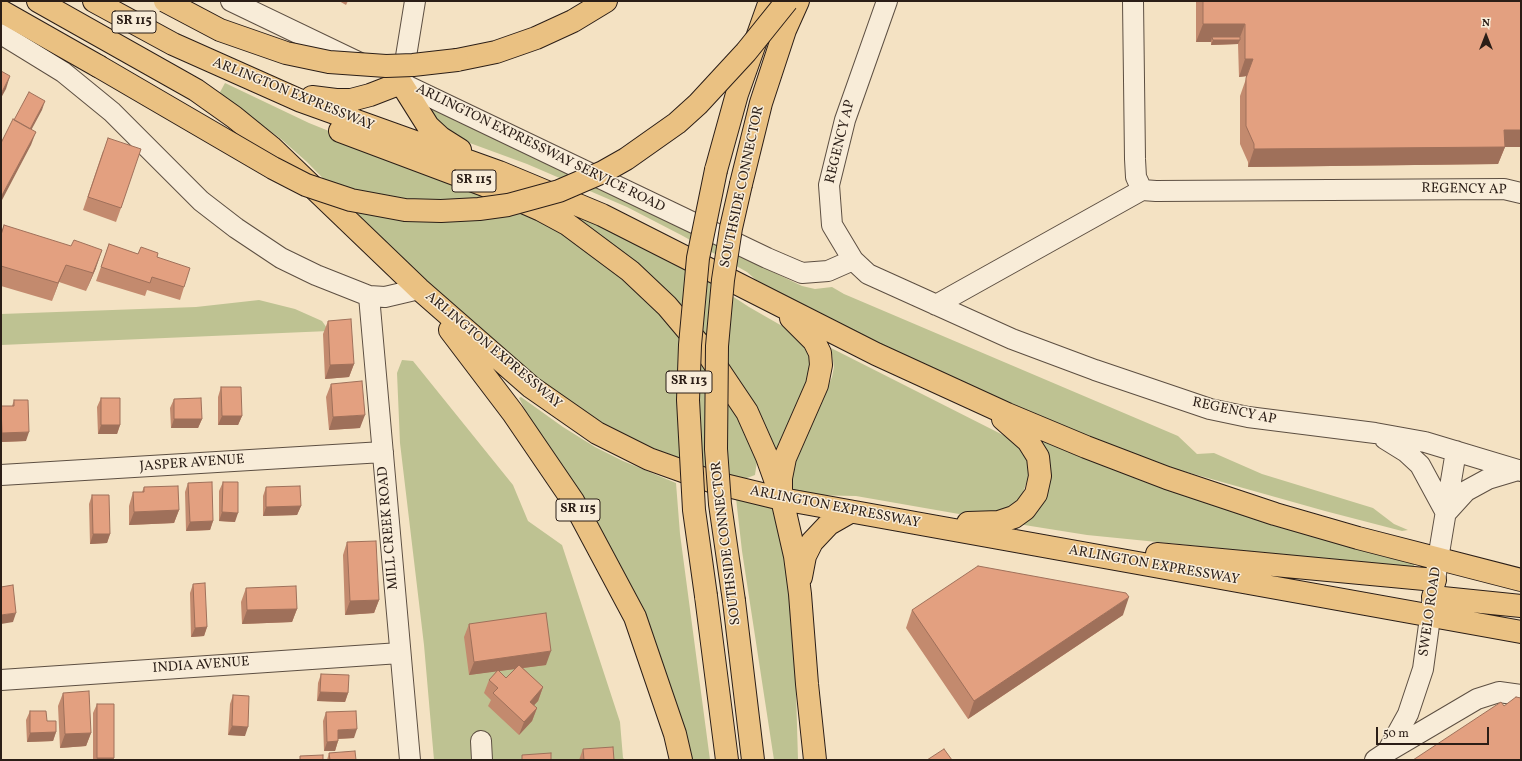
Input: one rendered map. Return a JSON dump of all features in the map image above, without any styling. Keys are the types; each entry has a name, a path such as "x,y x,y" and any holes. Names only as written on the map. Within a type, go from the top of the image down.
{"highway":[{"name":"ARLINGTON EXPRESSWAY","path":"38,1 196,90 234,117 271,147 419,289 531,387 596,433 636,454 716,483 782,499 894,520 1026,543 1433,598 1521,632"},
{"name":"ARLINGTON EXPRESSWAY","path":"94,1 173,44 250,79 353,121 526,183 627,227 876,354 973,398 1100,452 1220,496 1330,530 1521,580"},
{"path":"165,1 220,30 286,53 329,62 386,66 413,65 457,60 496,52 536,38 574,21 606,1"},
{"name":"SOUTHSIDE CONNECTOR","path":"727,760 694,510 688,400 690,345 698,264 716,170 737,94 770,1"},
{"path":"1,11 273,168 306,185 352,200 405,210 441,211 479,209 508,205 559,190 603,172 626,159 677,123 698,104 746,52 788,1"},
{"name":"SOUTHSIDE CONNECTOR","path":"753,760 734,601 720,504 716,449 717,346 724,273 731,228 741,184 761,103 785,30 798,1"},
{"name":"SR 115","path":"173,44 284,107 371,144 484,185 542,210 567,224 590,240 630,271 667,306 710,357 747,412 767,457 782,499 795,556 800,594 807,684 806,760"},
{"path":"250,79 318,98 336,100 361,98 401,83 423,119 441,138 468,155 526,183"},
{"name":"SR 115","path":"419,289 512,413 574,501 635,617 675,734 681,760"},
{"path":"751,290 781,310 805,329 814,341 821,359 817,385 785,458 781,478 782,499"},
{"path":"894,520 972,524 999,522 1020,513 1033,499 1040,482 1040,470 1038,458 1032,446 1007,422 973,398"},
{"path":"800,594 802,569 808,548 816,536 829,524 850,512"},
{"path":"1026,543 1433,598 1521,606"},
{"path":"807,684 815,760"}],"street":[{"name":"ARLINGTON EXPRESSWAY SERVICE ROAD","path":"230,1 767,258 802,273 828,271 853,260"},
{"path":"401,83 415,1"},
{"name":"REGENCY AP","path":"887,1 847,113 838,142 829,184 832,225 853,260 868,274 879,281 1012,339 1076,363 1210,409 1279,422 1375,433 1425,442 1519,471"},
{"path":"936,305 1142,190 1136,177 1135,159 1133,1"},
{"path":"1,34 63,72 112,112 201,201 236,228 281,258 316,275 369,296 385,297 419,289"},
{"name":"REGENCY AP","path":"1142,190 1504,189 1521,193"},
{"name":"MILL CREEK ROAD","path":"369,296 410,760"},
{"path":"1375,433 1406,452 1420,465 1446,513 1466,491 1488,478 1519,471"},
{"name":"SWELO ROAD","path":"1381,756 1408,714 1423,670 1438,559 1456,451"},
{"name":"JASPER AVENUE","path":"1,475 383,452"},
{"name":"INDIA AVENUE","path":"1,680 400,653"},
{"path":"1381,756 1477,699 1499,692 1521,695"}],"green space":[{"path":"225,83 309,123 540,216 649,297 706,368 745,428 757,461 755,475 747,478 736,479 628,440 533,379 405,262 307,162 281,139 219,94"},
{"path":"427,106 802,286 815,289 832,287 844,294 1178,436 1197,454 1214,453 1262,474 1373,508 1394,524 1408,530 1402,531 1325,511 1165,466 1002,402 890,351 810,310 756,280 747,272 627,207 527,164 448,135"},
{"path":"557,205 680,262 749,307 803,338 816,362 776,456 695,323"},
{"path":"259,300 295,309 322,321 329,331 1,345 1,314 196,307"},
{"path":"831,348 1007,437 1023,451 1028,464 1029,476 1022,495 1006,510 959,514 856,496 807,495 790,492 787,481 832,377 834,367"},
{"path":"402,360 413,361 513,485 528,521 562,545 620,722 623,758 625,760 434,760 424,645 400,443 397,373"},
{"path":"521,397 563,427 595,447 623,461 676,483 680,534 710,760 688,760 684,742 519,398"},
{"path":"1038,436 1415,564 1413,567 1408,567 1087,535 1018,524 1020,521"},
{"path":"736,498 775,508 784,550 794,622 798,760 774,760 742,551"}],"building":[{"path":"1203,1 1521,1 1521,130 1504,130 1505,147 1254,149 1254,144 1246,126 1246,78 1253,59 1245,59 1245,24 1203,24"},
{"path":"1212,37 1240,37 1240,40 1213,40"},
{"path":"1,71 10,76 1,94"},
{"path":"29,92 45,101 30,129 14,120"},
{"path":"13,119 36,132 1,197 1,143"},
{"path":"108,138 141,149 121,208 88,197"},
{"path":"4,225 71,246 74,240 102,250 93,273 66,265 58,283 1,266 1,235"},
{"path":"109,244 138,254 141,247 158,253 157,257 190,268 184,287 152,277 150,283 101,267"},
{"path":"351,319 354,364 330,365 328,321"},
{"path":"362,381 365,415 333,417 331,384"},
{"path":"221,387 241,387 242,416 222,416"},
{"path":"101,398 120,398 120,425 101,425"},
{"path":"201,398 202,419 174,419 174,399"},
{"path":"14,400 28,400 29,432 2,433 1,406 14,406"},
{"path":"212,482 213,521 190,522 188,483"},
{"path":"223,482 238,482 238,513 222,512"},
{"path":"178,486 179,510 134,512 133,492 144,492 144,487"},
{"path":"300,486 301,506 266,507 266,487"},
{"path":"92,495 109,495 110,534 93,534"},
{"path":"376,541 379,600 350,601 347,542"},
{"path":"978,566 1126,593 1129,597 974,701 912,610"},
{"path":"205,583 207,627 195,628 193,584"},
{"path":"13,585 16,613 1,615 1,587"},
{"path":"296,586 297,609 247,610 246,588"},
{"path":"546,613 551,651 474,662 469,624"},
{"path":"519,665 543,687 530,702 537,708 524,722 493,693 498,688 489,680 498,670 506,678"},
{"path":"321,674 349,675 348,693 320,692"},
{"path":"89,691 91,733 65,734 63,693"},
{"path":"233,695 249,696 248,727 232,726"},
{"path":"1516,697 1521,698 1521,760 1413,760 1501,702 1504,706"},
{"path":"97,704 114,704 114,758 97,758"},
{"path":"30,711 46,711 47,721 56,721 56,732 30,733"},
{"path":"356,711 357,729 338,730 338,741 327,742 326,712"},
{"path":"613,747 614,760 584,760 583,749"},
{"path":"944,749 952,760 927,760"},
{"path":"355,751 356,760 330,760 329,753"},
{"path":"551,753 551,760 522,760 522,755"},
{"path":"323,755 323,760 300,760 300,756"}]}
